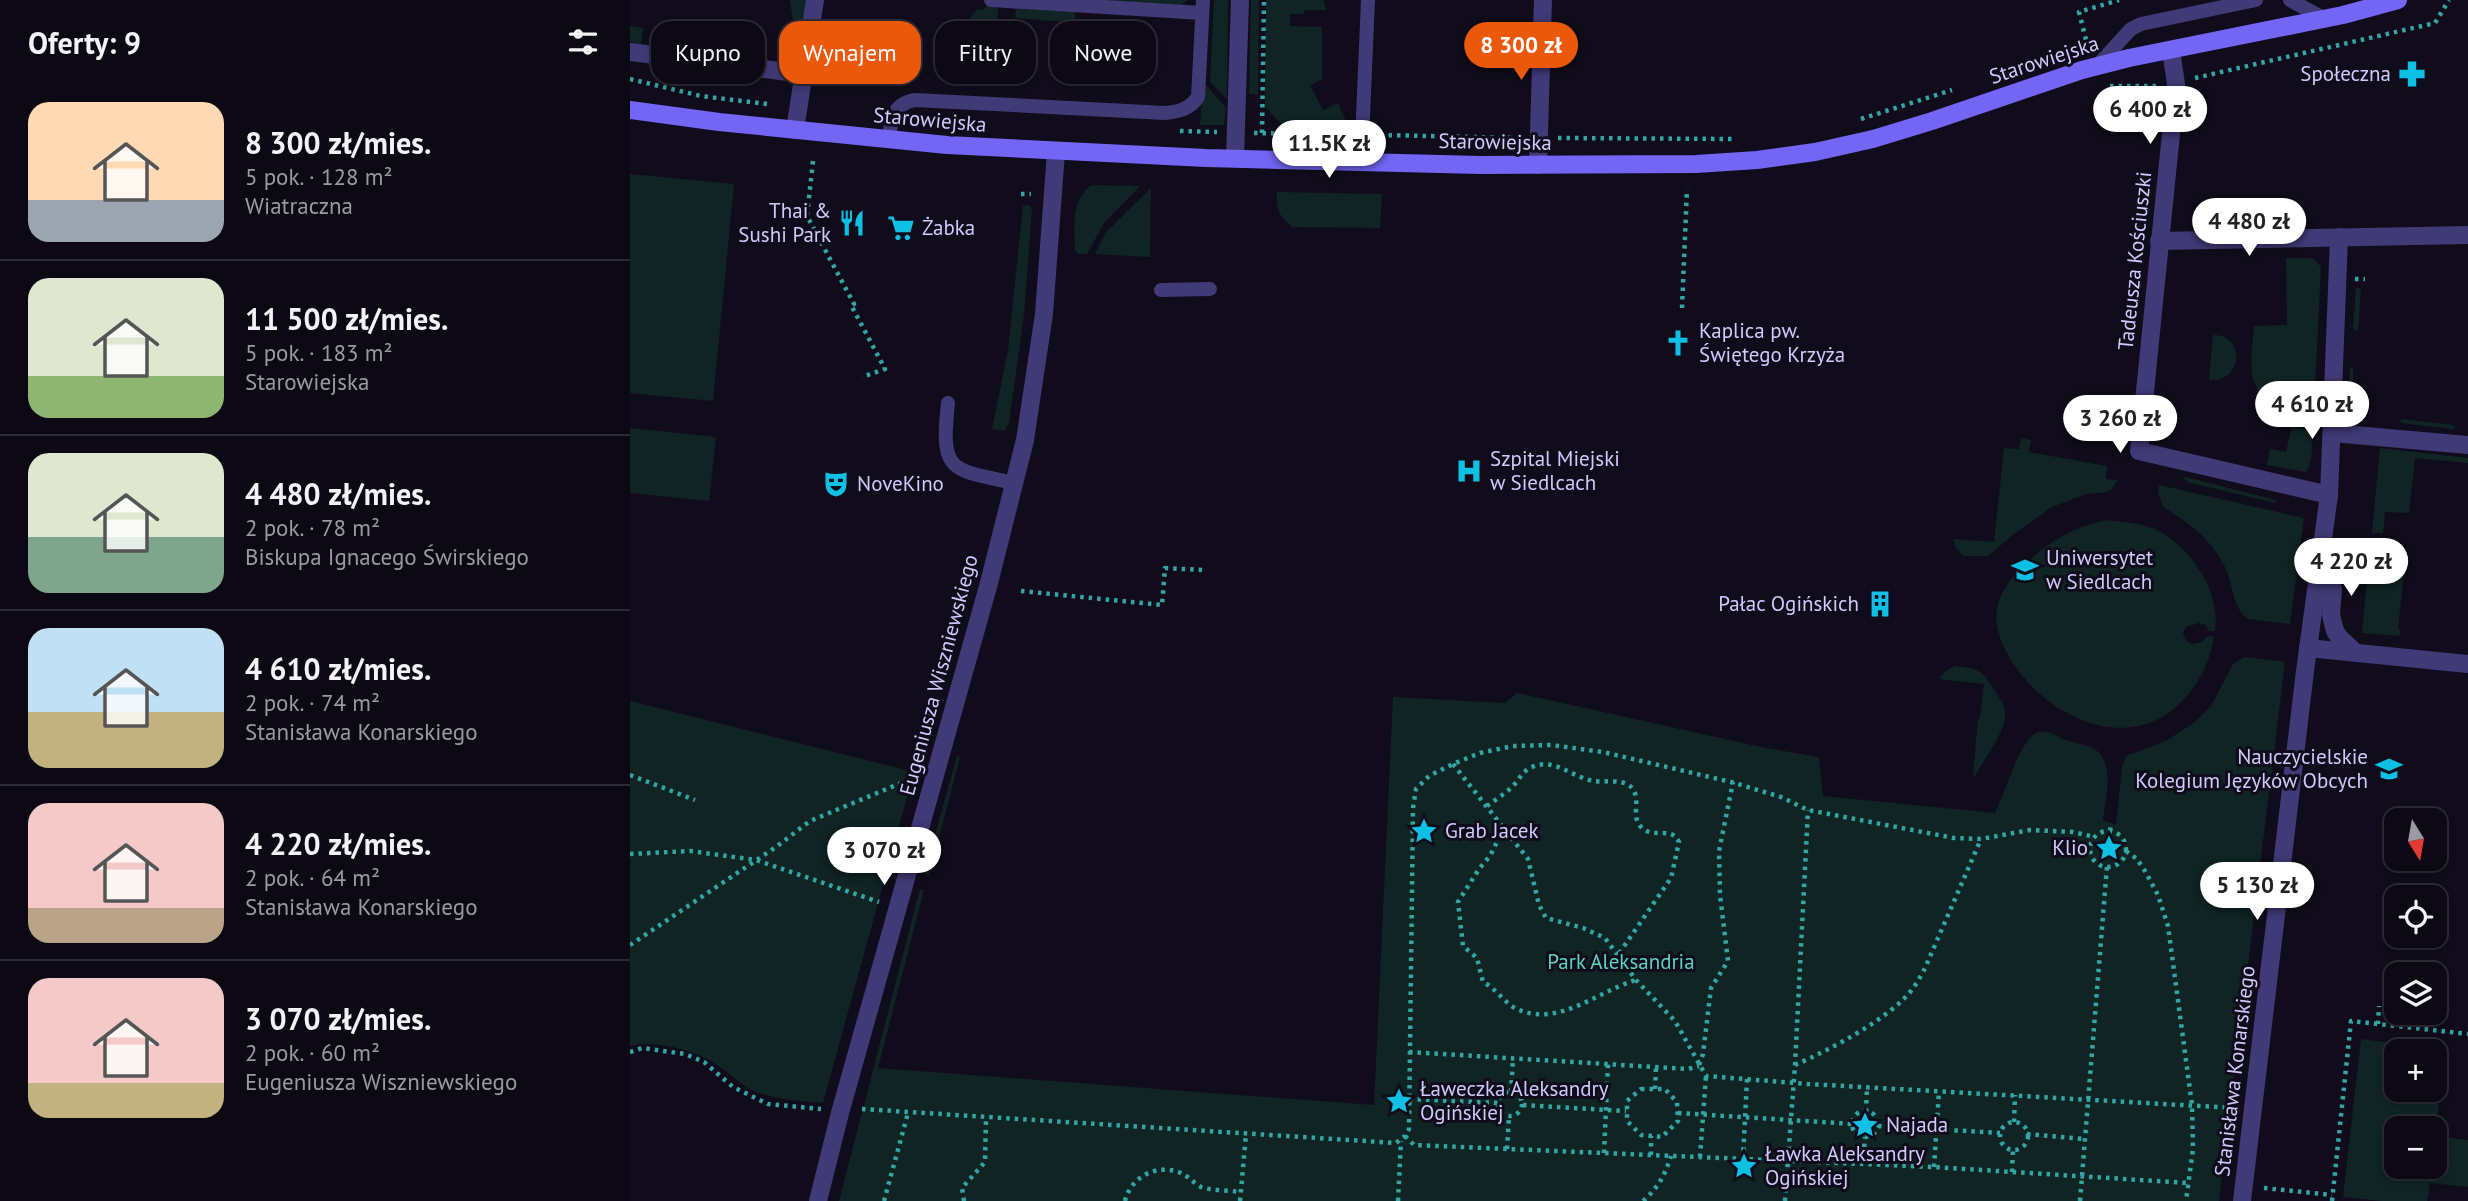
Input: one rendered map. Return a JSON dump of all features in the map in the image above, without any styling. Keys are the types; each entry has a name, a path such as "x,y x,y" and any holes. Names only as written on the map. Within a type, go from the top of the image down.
{"main road":[{"name":"Starowiejska","path":"630,110 889,140 1056,152 1361,162 1696,164 1757,160 1815,152 1873,139 2097,66 2335,11 2398,0"}],"street":[{"path":"812,21 815,0"},
{"path":"1235,158 1240,0"},
{"path":"1538,165 1542,0"},
{"name":"Tadeusza Kościuszki","path":"2171,50 2176,84 2139,451 2329,495"},
{"path":"630,52 779,71"},
{"path":"795,130 802,84"},
{"name":"Eugeniusza Wiszniewskiego","path":"818,1201 1025,440 1044,314 1056,152"},
{"path":"2159,241 2468,235"},
{"name":"Stanisława Konarskiego","path":"2242,1201 2308,648 2329,495 2339,237"},
{"path":"2332,433 2468,445"},
{"path":"2320,563 2333,589 2331,615 2335,631 2355,652"},
{"path":"2308,648 2468,664"}],"lane":[{"path":"889,140 895,109 915,100 1165,113 1178,112 1189,107 1198,97 1202,6 991,0"},
{"path":"1361,162 1368,0"},
{"path":"2097,66 2131,29 2141,24 2256,0"},
{"path":"2290,0 2335,11"},
{"path":"1161,290 1210,289"},
{"path":"948,403 944,438 948,456 954,465 966,472 1014,483"}],"path":[{"path":"1262,133 1264,0"},
{"path":"2075,51 2088,48 2079,12 2119,0"},
{"path":"2188,83 2203,74 2435,23 2449,0"},
{"path":"2395,25 2397,33"},
{"path":"630,79 701,96 798,108"},
{"path":"2107,86 2158,86"},
{"path":"1857,120 1959,88"},
{"path":"1170,131 1743,139"},
{"path":"813,161 807,216 885,369 862,377"},
{"path":"1682,308 1687,189"},
{"path":"1021,194 1031,194"},
{"path":"1021,591 1162,605 1165,569 1202,570"},
{"path":"856,1109 1389,1144 1401,1140 1409,1129 1413,808 1416,789 1429,776 1480,753 1513,747 1552,745 1603,752 1733,782 1781,797 1808,810 1954,838 1981,839 2030,830 2073,832 2095,837"},
{"path":"1453,764 1528,859 1539,905 1546,918 1605,938 1636,980 1675,1021 1706,1076 1700,1157"},
{"path":"1487,806 1533,766 1563,767 1594,781 1611,779 1629,786 1635,793 1635,814 1641,827 1646,831 1669,832 1676,836 1679,842 1671,878 1618,955"},
{"path":"630,775 695,800"},
{"path":"630,945 810,821 917,776"},
{"path":"1699,1066 1703,1054 1710,988 1728,961 1720,895 1719,851 1733,782"},
{"path":"1785,1201 1808,810"},
{"path":"2110,831 2111,822"},
{"path":"1504,828 1490,856 1458,902 1463,946 1477,958 1483,982 1498,991 1514,1008 1543,1014 1567,1011 1616,986 1636,980"},
{"path":"2104,831 2120,836 2124,840 2126,851 2123,860 2116,865 2101,865 2092,856 2095,837 2104,831"},
{"path":"1795,1065 1818,1055 1892,1010 1914,987 1925,968 1981,839"},
{"path":"630,854 690,851 756,860 884,904"},
{"path":"2126,851 2137,859 2145,871 2158,895 2168,926 2192,1105 2193,1149 2186,1201"},
{"path":"2080,1201 2107,866"},
{"path":"2378,1024 2379,1006"},
{"path":"2260,1187 2332,1198 2351,1021 2468,1034"},
{"path":"630,1052 642,1048 685,1054 704,1062 733,1087 768,1104 825,1109"},
{"path":"1409,1052 1688,1069 1699,1066"},
{"path":"1511,1092 1513,1058"},
{"path":"1604,1153 1608,1064"},
{"path":"1655,1089 1656,1067"},
{"path":"1706,1076 2236,1108"},
{"path":"1743,1158 1747,1079"},
{"path":"1866,1112 1867,1087"},
{"path":"1642,1089 1665,1089 1677,1102 1678,1121 1662,1137 1641,1136 1627,1121 1626,1111 1627,1101 1642,1089"},
{"path":"1934,1167 1939,1091"},
{"path":"1511,1092 1500,1097 1498,1103 1503,1114 1509,1117 1516,1115 1523,1105"},
{"path":"1511,1092 1521,1099 1523,1105"},
{"path":"2014,1122 2015,1096"},
{"path":"1409,1099 1498,1103"},
{"path":"1523,1105 1626,1111"},
{"path":"1866,1112 1875,1116 1878,1126 1874,1134 1865,1137 1856,1133 1853,1124 1857,1115 1866,1112"},
{"path":"884,1201 908,1113"},
{"path":"1678,1113 1853,1124"},
{"path":"1507,1149 1509,1117"},
{"path":"964,1201 962,1188 985,1162 986,1118"},
{"path":"2014,1122 2023,1126 2027,1134 2025,1143 2013,1150 2004,1146 2000,1133 2005,1125 2014,1122"},
{"path":"1878,1126 2000,1133"},
{"path":"1240,1201 1246,1134"},
{"path":"2027,1134 2084,1139"},
{"path":"1405,1136 1414,1145 1934,1167 2188,1183"},
{"path":"1651,1136 1651,1154"},
{"path":"1863,1164 1865,1137"},
{"path":"1398,1201 1401,1140"},
{"path":"2012,1172 2013,1150"},
{"path":"1643,1201 1666,1174 1671,1156"},
{"path":"1125,1201 1127,1193 1138,1179 1145,1174 1164,1170 1183,1174 1200,1186 1241,1192"}],"green space":[{"path":"790,0 807,0 804,21 793,21"},
{"path":"1099,0 1188,0 1181,5"},
{"path":"1214,0 1228,0 1227,99 1210,82"},
{"path":"1251,0 1259,0 1258,95 1249,94"},
{"path":"1266,0 1324,0 1326,10 1304,10 1304,14 1290,14 1290,26 1322,27 1322,79 1310,85 1323,110 1338,103 1349,128 1285,128 1265,107"},
{"path":"987,6 998,8 997,21 968,21 977,9 983,10"},
{"path":"1016,8 1075,12 1075,21 1015,18"},
{"path":"630,26 643,28 641,44 630,42"},
{"path":"1203,85 1206,85 1226,108 1224,125 1200,125"},
{"path":"630,174 734,184 713,401 630,393"},
{"path":"1091,185 1140,186 1104,223 1087,254 1078,254 1075,250 1075,215 1080,199"},
{"path":"1151,188 1150,257 1095,254 1106,232"},
{"path":"1277,192 1382,194 1380,228 1293,227 1279,212"},
{"path":"1023,205 1030,206 1032,210 1024,315 1009,423 1005,431 992,429 1008,350"},
{"path":"2286,258 2313,258 2321,267 2314,408 2291,409 2290,394 2279,394 2280,408 2260,392 2252,373 2254,326 2287,325"},
{"path":"2356,288 2361,288 2358,331 2353,330"},
{"path":"2213,335 2224,337 2231,342 2236,358 2229,374 2220,379 2209,380"},
{"path":"2353,367 2353,408 2362,421 2354,419 2349,413 2347,403 2350,369"},
{"path":"2401,419 2454,425 2454,429 2400,423"},
{"path":"2292,427 2310,431 2312,452 2306,472 2267,465 2270,449 2286,452"},
{"path":"630,428 716,437 709,501 630,493"},
{"path":"2021,438 2031,440 2029,452 2107,466 2106,479 2118,480 2111,490 2086,494 2052,507 1988,556 1963,556 1953,539 1994,542 2004,448 2019,449"},
{"path":"2380,448 2468,458 2468,463 2415,458 2409,513 2385,512 2383,533 2372,533"},
{"path":"2182,476 2276,500 2275,503 2187,482"},
{"path":"2159,485 2304,518 2290,624 2248,619 2243,615 2236,603 2226,569 2214,549 2182,519 2163,507 2158,492"},
{"path":"2106,520 2147,526 2159,531 2183,549 2202,573 2209,587 2216,617 2215,631 2209,631 2206,625 2199,623 2186,627 2183,633 2186,641 2192,644 2202,642 2208,636 2214,637 2207,662 2196,684 2185,698 2164,716 2141,726 2116,728 2092,723 2068,713 2046,699 2027,681 2011,660 1998,630 1998,603 2008,584 2022,567 2064,535"},
{"path":"2370,549 2381,550 2380,571 2404,573 2398,629 2400,636 2362,633"},
{"name":"Park Aleksandria","path":"2245,657 2285,662 2219,1201 839,1201 920,889 924,890 878,1068 1374,1105 1393,697 1505,703 1517,693 1761,747 1819,757 1823,796 1995,813 2027,741 2033,735 2044,732 2090,747 2101,755 2105,762 2108,782 2103,820 2116,825 2122,767 2126,756 2166,741 2195,722 2211,706 2233,664"},
{"path":"1955,666 1975,669 1983,674 2005,709 2001,730 1975,776 1978,719 1984,684 1939,679 1944,672"},
{"path":"630,701 914,772 823,1103 779,1098 754,1091 713,1063 678,1048 630,1046"},
{"path":"957,756 960,757 929,876 924,874"},
{"path":"2361,1039 2384,1042 2384,1102 2439,1102 2437,1116 2384,1116 2384,1179 2447,1179 2447,1137 2468,1140 2468,1187 2430,1183 2427,1201 2382,1201 2343,1197"}],"place":[{"name":"Społeczna","path":"2412,74"},
{"name":"Thai & Sushi Park","path":"852,223"},
{"name":"Żabka","path":"901,228"},
{"name":"Kaplica pw. Świętego Krzyża","path":"1678,343"},
{"name":"Szpital Miejski w Siedlcach","path":"1469,471"},
{"name":"NoveKino","path":"836,484"},
{"name":"Uniwersytet w Siedlcach","path":"2025,570"},
{"name":"Pałac Ogińskich","path":"1880,604"},
{"name":"Nauczycielskie Kolegium Języków Obcych","path":"2389,769"},
{"name":"Grab Jacek","path":"1424,831"},
{"name":"Klio","path":"2109,848"},
{"name":"Ławeczka Aleksandry Ogińskiej","path":"1399,1101"},
{"name":"Najada","path":"1865,1125"},
{"name":"Ławka Aleksandry Ogińskiej","path":"1744,1166"}]}
